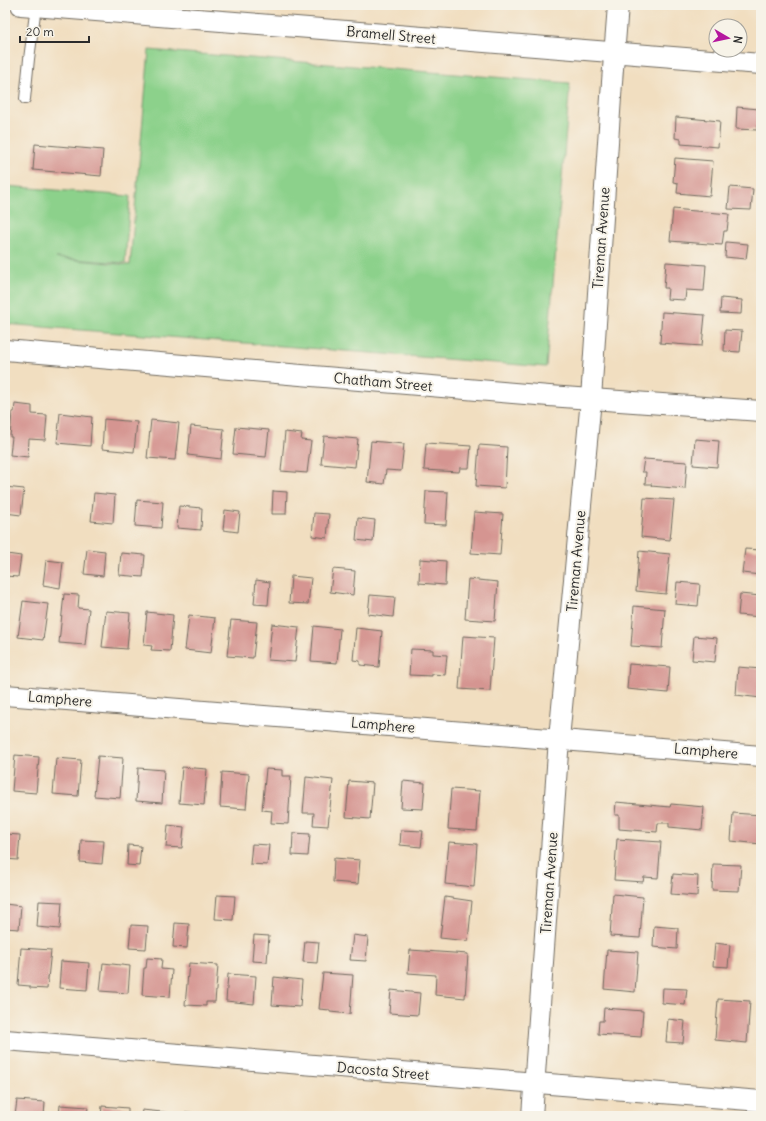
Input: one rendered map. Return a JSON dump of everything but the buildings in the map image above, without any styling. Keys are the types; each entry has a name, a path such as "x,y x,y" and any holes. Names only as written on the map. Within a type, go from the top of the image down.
{"street":[{"name":"Tireman Avenue","path":"532,1116 559,739 591,398 618,5"},
{"name":"Bramell Street","path":"28,6 761,64"},
{"name":"Chatham Street","path":"5,350 761,411"},
{"name":"Lamphere","path":"5,695 761,756"},
{"name":"Dacosta Street","path":"5,1040 761,1101"}],"lane":[{"path":"25,99 28,58 28,6"}],"green space":[{"path":"149,50 570,83 546,367 5,324 6,186 130,196 125,263 56,258 130,265"}]}
